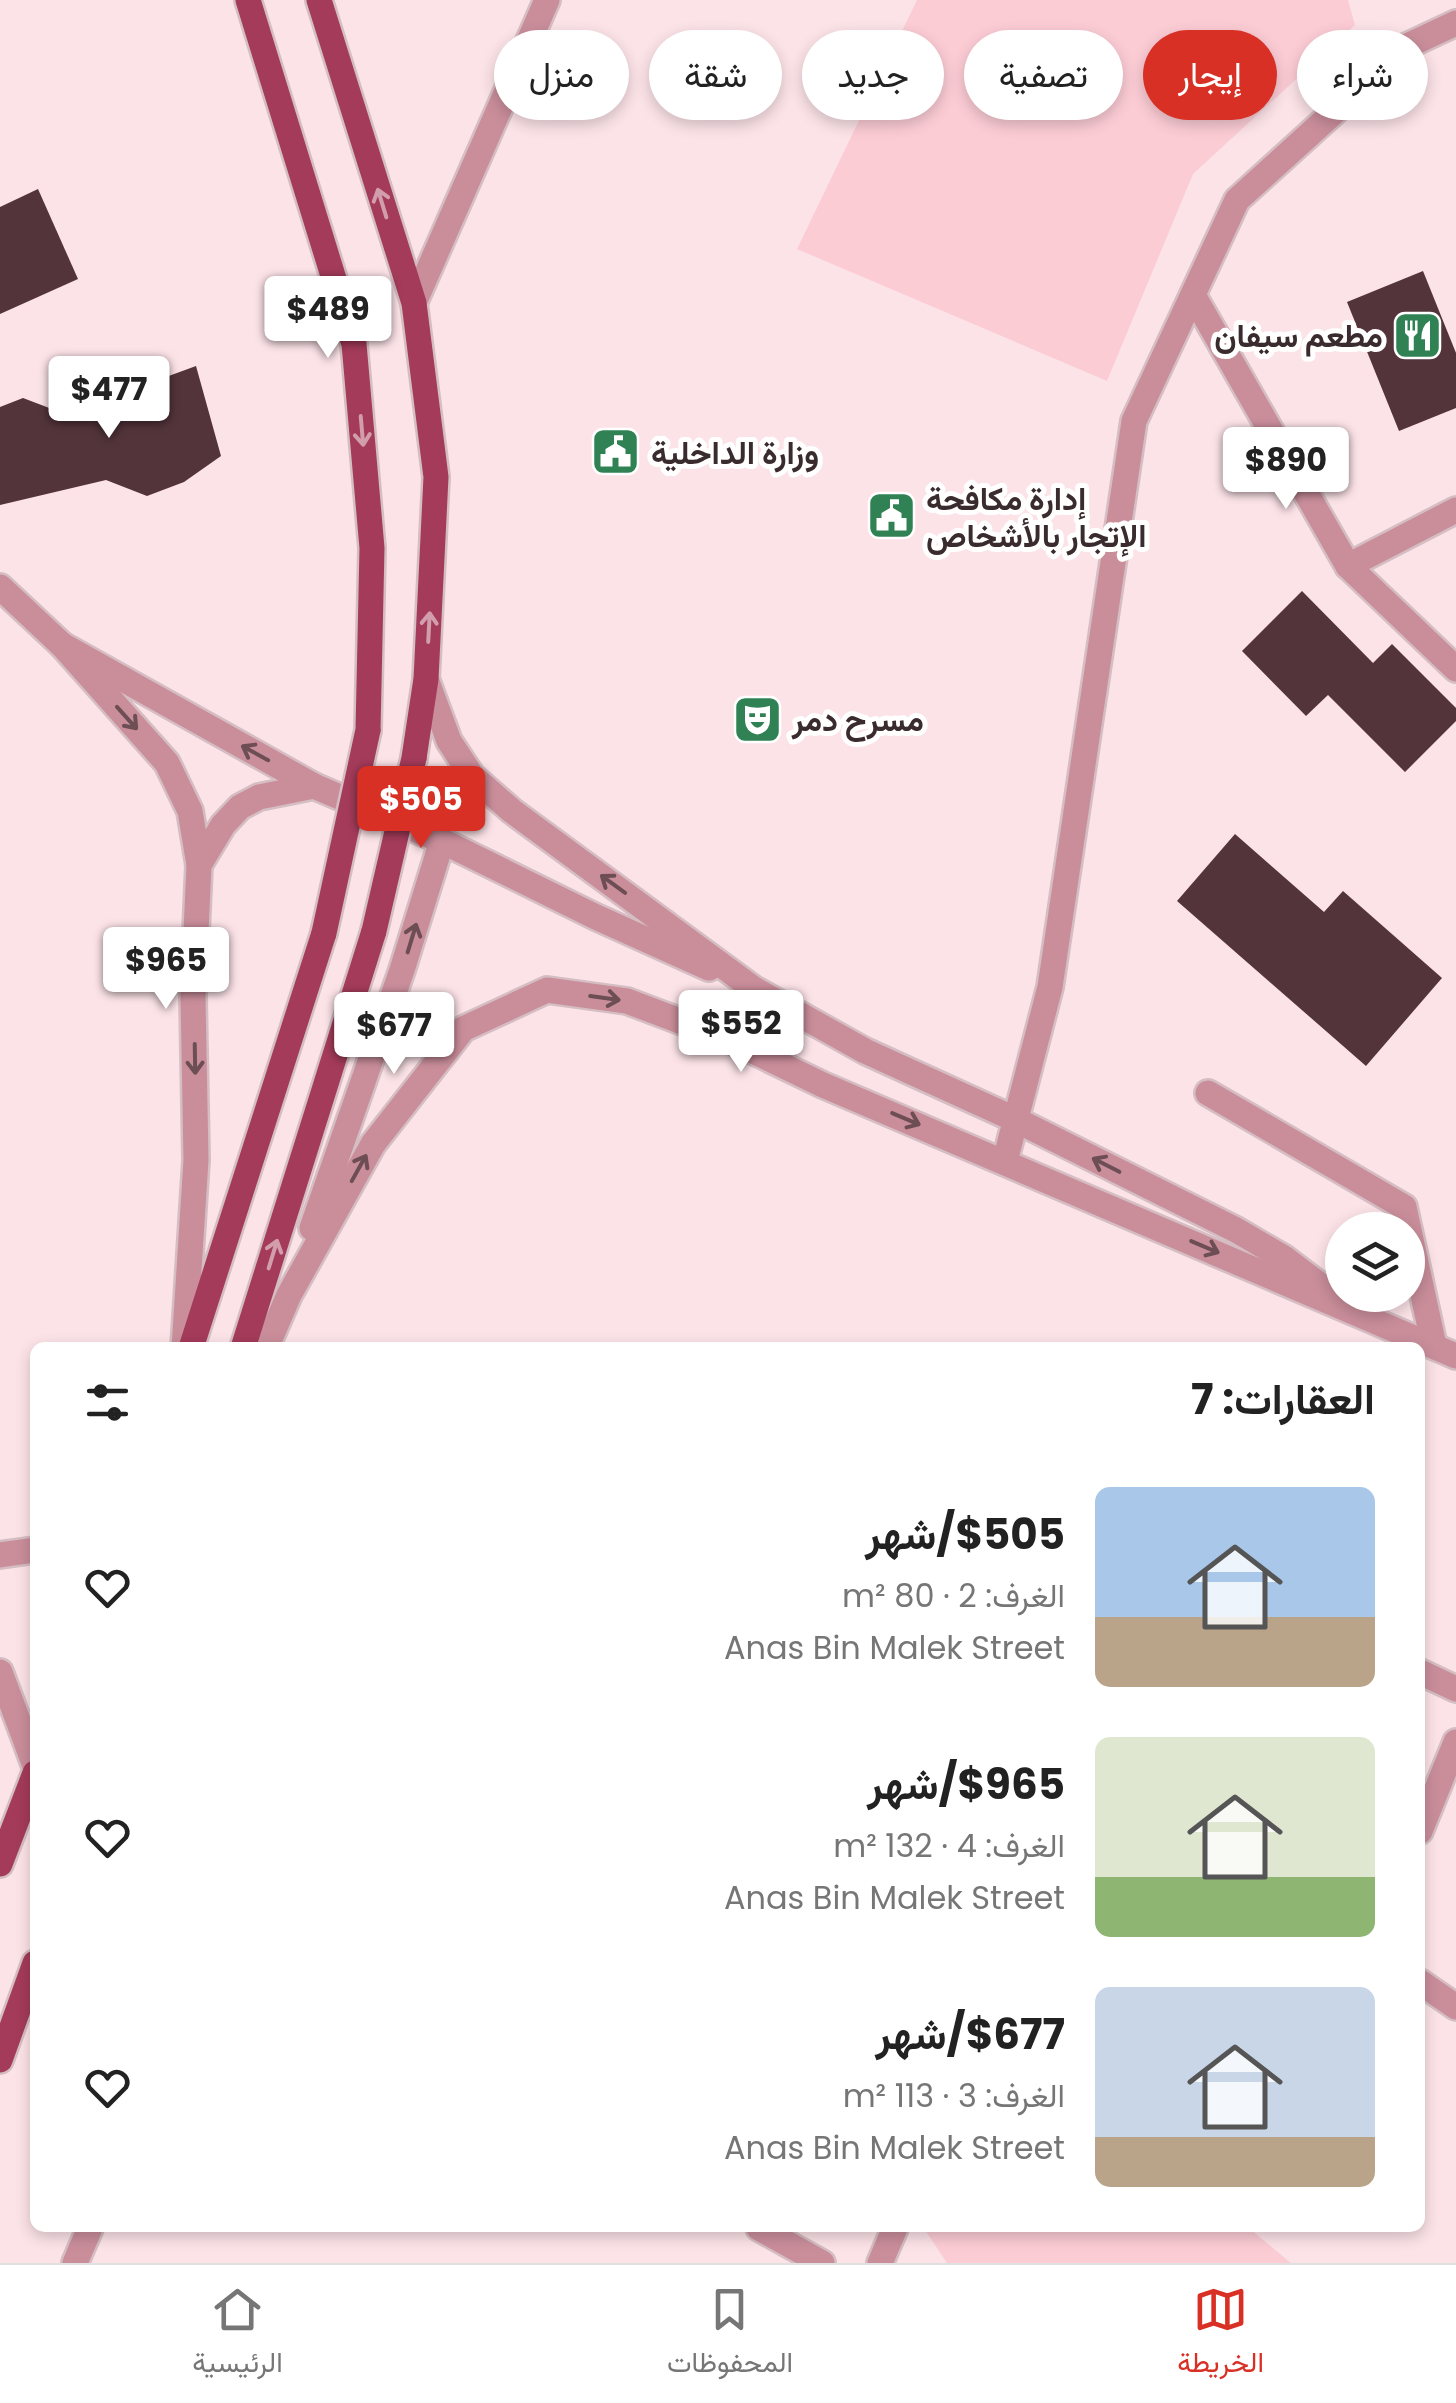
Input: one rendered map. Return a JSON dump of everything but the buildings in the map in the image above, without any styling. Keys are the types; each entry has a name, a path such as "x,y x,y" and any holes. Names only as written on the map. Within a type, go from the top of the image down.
{"main road":[{"path":"190,1342 324,934 368,730 372,548 354,344 248,0"},
{"path":"246,1342 374,930 414,758 426,678 436,477 414,303 319,0"},
{"path":"0,1864 30,1783"},
{"path":"0,2060 30,1977"}],"street":[{"path":"414,303 547,0"},
{"path":"1005,1162 1050,987 1134,421 1237,200 1408,46 1456,23"},
{"path":"1193,295 1348,566 1456,669"},
{"path":"1348,566 1456,510"},
{"path":"0,588 62,646 167,763 190,811 199,865 194,997 196,1160 188,1342"},
{"path":"62,646 314,786 442,840 596,917 754,988 864,1051 1014,1118 1252,1240 1284,1258 1325,1290"},
{"path":"426,678 449,741 472,776 527,822 754,988"},
{"path":"199,865 223,825 240,807 259,797 314,786"},
{"path":"269,1342 289,1294 402,970 442,840"},
{"path":"289,1294 373,1144 464,1029 548,990 627,1001 679,1019 1325,1298"},
{"path":"1208,1094 1404,1206 1445,1351"},
{"path":"1356,1312 1425,1342"},
{"path":"0,1556 30,1551"},
{"path":"0,1672 30,1755"},
{"path":"1425,1674 1456,1689"},
{"path":"1425,1818 1456,1742"},
{"path":"1425,1985 1456,2007"},
{"path":"75,2263 88,2232"},
{"path":"766,2232 822,2263"},
{"path":"880,2263 893,2232"}],"shaded area":[{"path":"917,0 1348,0 1355,25 1350,30 1297,30 1297,78 1277,97 1277,30 1143,30 1143,120 1252,120 1193,174 1107,381 797,249 859,120 944,120 944,30 903,30"},
{"path":"926,2232 1254,2232 1291,2263 947,2263"}],"place":[{"name":"مطعم سيفان","path":"1418,335"},
{"name":"وزارة الداخلية","path":"616,452"},
{"name":"إدارة مكافحة الإتجار بالأشخاص","path":"891,516"},
{"name":"مسرح دمر","path":"757,719"}]}
